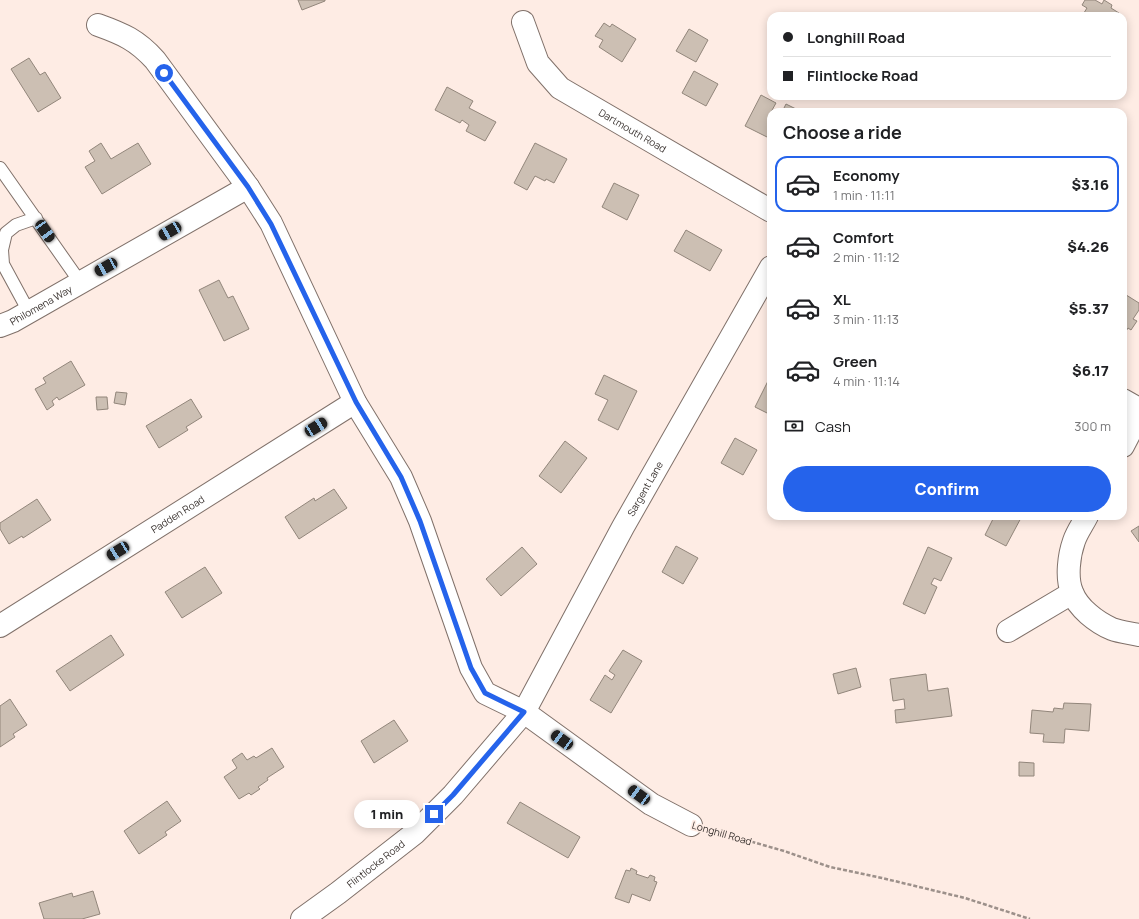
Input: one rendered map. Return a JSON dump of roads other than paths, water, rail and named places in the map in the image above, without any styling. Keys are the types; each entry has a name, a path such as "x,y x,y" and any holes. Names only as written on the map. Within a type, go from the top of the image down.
{"street":[{"name":"Dartmouth Road","path":"523,22 538,63 560,88 767,209"},
{"name":"Longhill Road","path":"98,25 132,39 146,50 155,60 248,187 271,224 356,402 401,477 420,521 471,668 485,693 524,712 651,804 691,825"},
{"name":"Philomena Way","path":"0,326 29,312 248,187"},
{"name":"Sargent Lane","path":"524,712 623,527 767,274"},
{"name":"Padden Road","path":"0,626 356,402"},
{"path":"1127,402 1139,410"},
{"path":"1127,438 1139,414"},
{"path":"1085,520 1074,541 1070,560 1069,580 1072,593 1084,610 1104,624 1113,629 1139,635"},
{"path":"1008,630 1072,593"},
{"name":"Flintlocke Road","path":"302,919 415,833 453,795 524,712"}],"lane":[{"name":"Philomena Way","path":"0,168 80,282"},
{"path":"29,312 2,264 2,250 6,233 16,225 36,218"}]}
